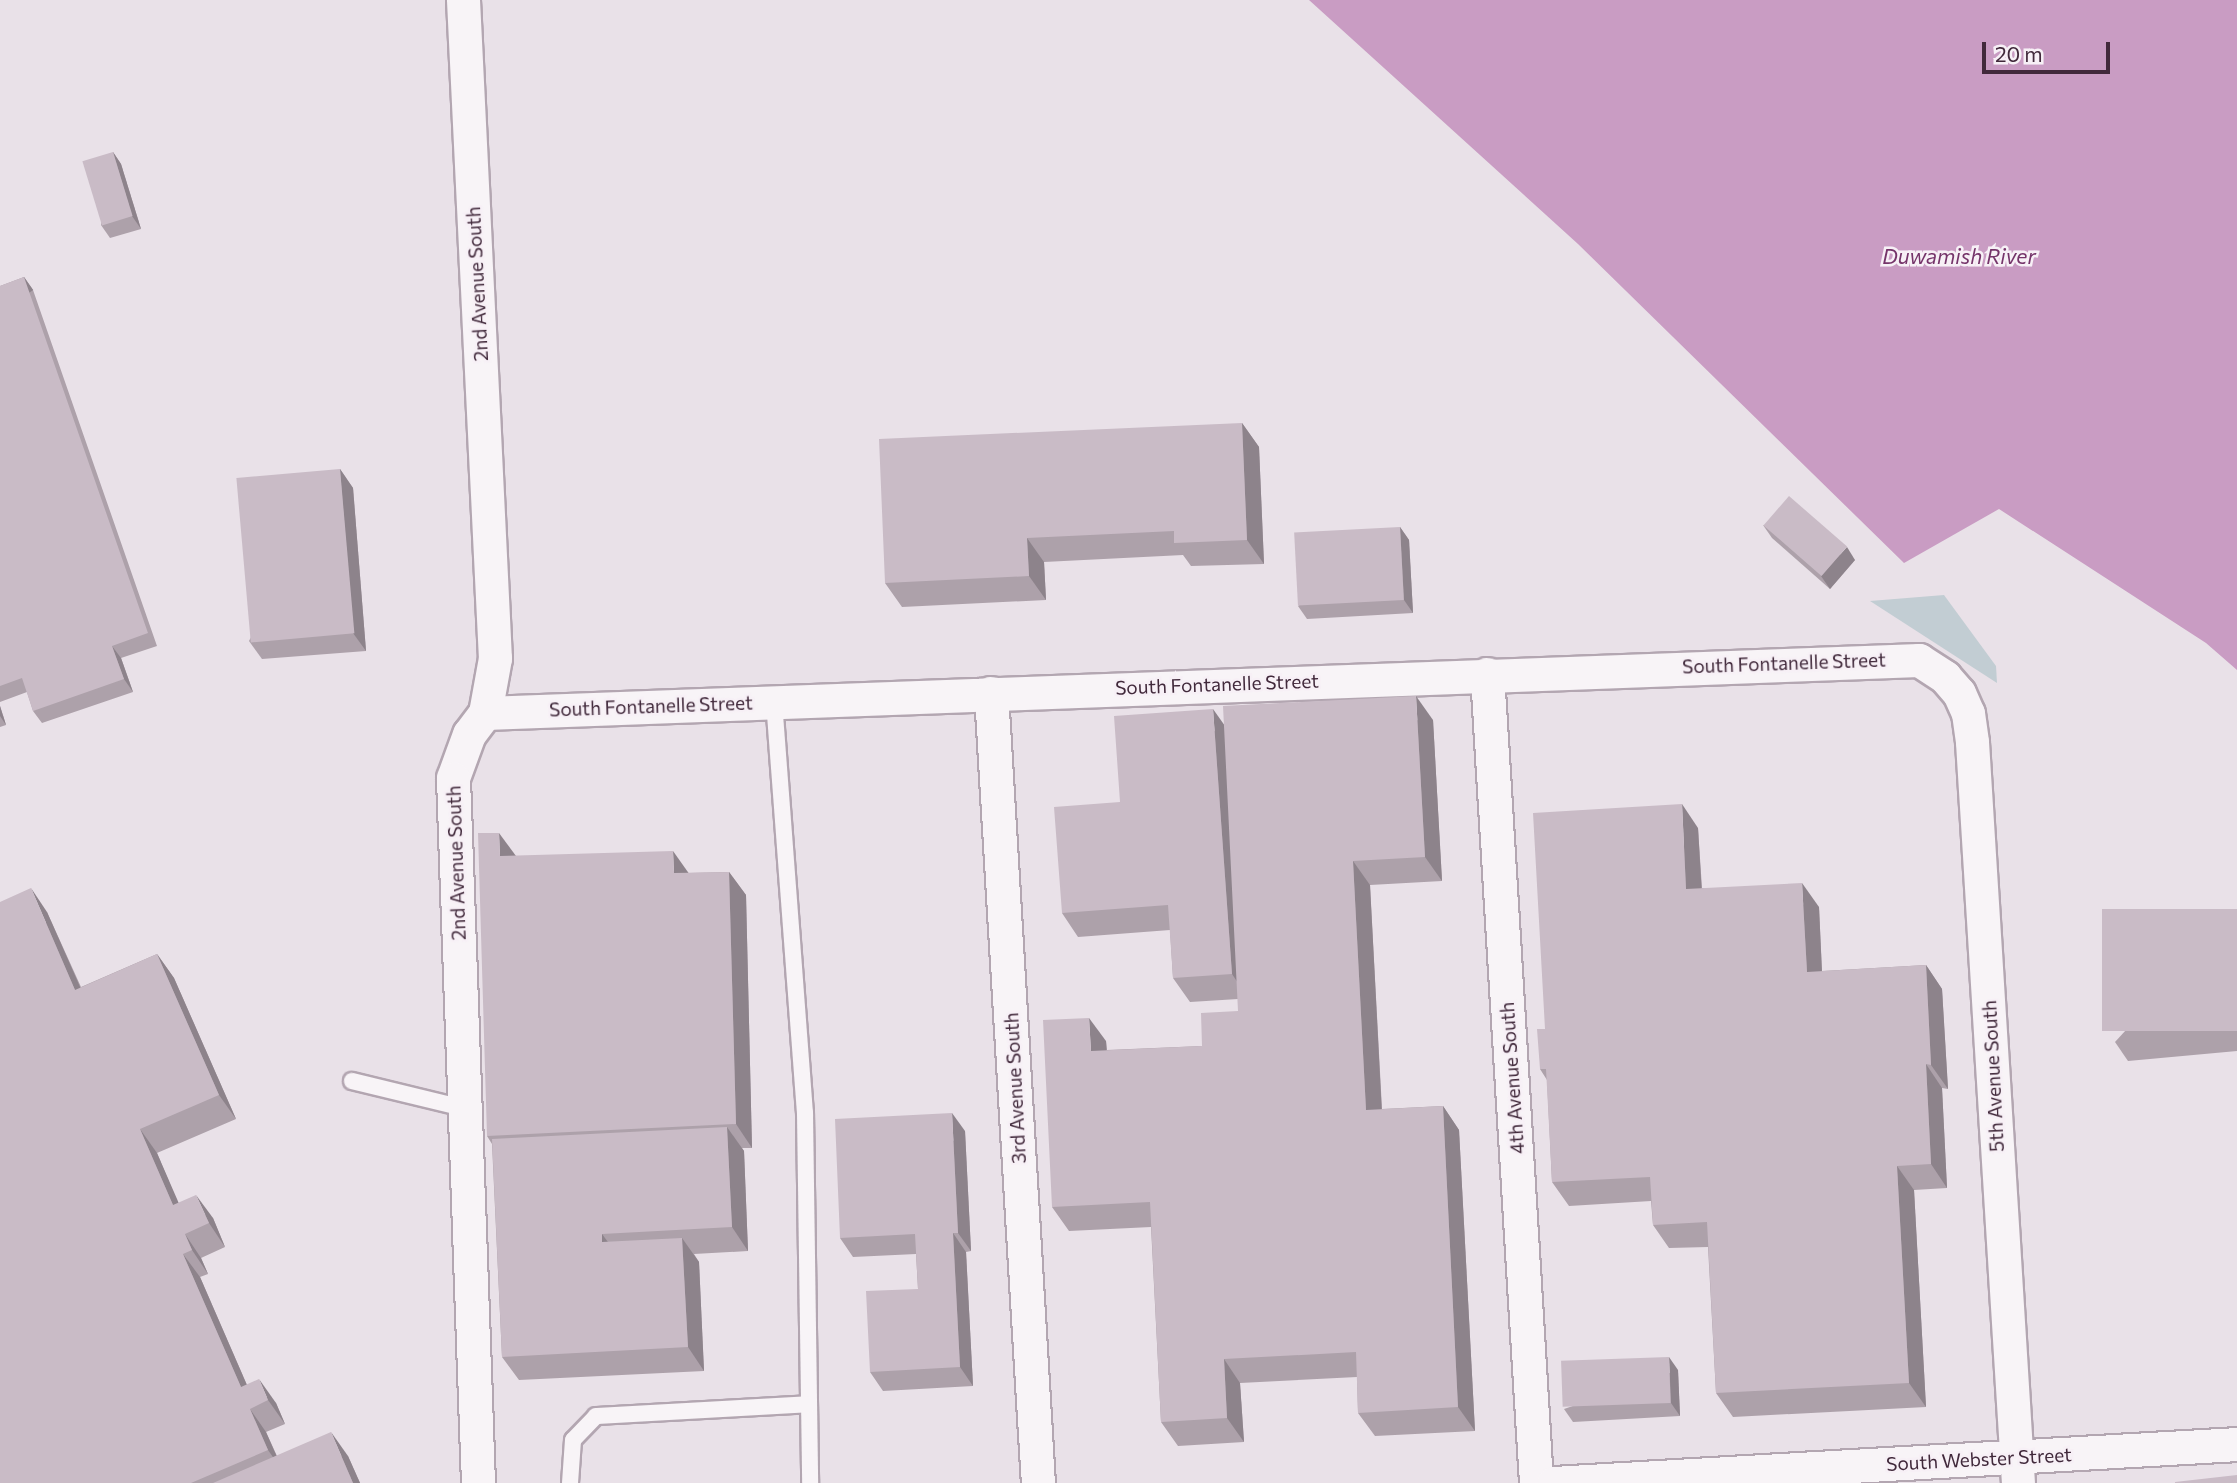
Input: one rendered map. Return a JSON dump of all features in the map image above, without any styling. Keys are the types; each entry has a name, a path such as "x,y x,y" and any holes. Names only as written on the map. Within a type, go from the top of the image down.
{"street":[{"name":"2nd Avenue South","path":"463,0 495,658 485,713 469,734 453,778 478,1483"},
{"name":"South Fontanelle Street","path":"485,713 1896,659 1919,660 1945,677"},
{"name":"4th Avenue South","path":"1487,674 1536,1483"},
{"name":"5th Avenue South","path":"1945,677 1959,692 1968,713 1972,742 2017,1470"},
{"name":"3rd Avenue South","path":"992,693 1038,1483"},
{"name":"South Webster Street","path":"1553,1483 2017,1470 2237,1444"}],"lane":[{"path":"774,701 805,1113 810,1483"},
{"path":"352,1080 464,1108"},
{"path":"570,1483 573,1440 596,1416 809,1404"}],"shaded area":[{"path":"1944,595 1996,666 1997,683 1870,601"}],"water":[{"name":"Duwamish River","path":"1309,0 2237,0 2237,670 2206,643 1999,509 1904,563 1578,244"}],"building":[{"path":"113,152 133,216 102,225 82,161"},
{"path":"24,277 148,633 112,646 124,679 33,711 22,678 0,686 0,286"},
{"path":"1242,423 1247,540 1174,543 1174,531 1027,538 1029,576 885,583 879,439"},
{"path":"340,469 354,633 251,642 236,478"},
{"path":"1789,496 1847,547 1822,576 1763,525"},
{"path":"1400,527 1404,600 1298,605 1294,533"},
{"path":"1416,696 1425,857 1353,861 1366,1110 1443,1106 1458,1407 1358,1413 1356,1352 1224,1359 1227,1418 1161,1422 1150,1202 1052,1207 1043,1020 1089,1018 1091,1051 1202,1046 1201,1013 1238,1011 1223,706"},
{"path":"1213,709 1232,974 1173,978 1168,905 1062,913 1054,807 1120,802 1114,716"},
{"path":"1682,804 1686,889 1802,883 1807,972 1926,965 1931,1065 1926,1064 1931,1164 1897,1166 1909,1383 1716,1393 1707,1222 1653,1225 1650,1177 1552,1182 1546,1069 1540,1069 1537,1029 1545,1029 1533,813"},
{"path":"478,833 499,833 500,856 673,851 674,873 729,872 736,1124 487,1136"},
{"path":"31,888 75,990 157,954 219,1095 140,1129 173,1205 196,1195 209,1223 185,1234 192,1250 183,1254 241,1387 259,1379 268,1400 250,1409 268,1450 191,1483 0,1483 0,902"},
{"path":"2102,909 2237,909 2237,1031 2102,1031"},
{"path":"952,1113 958,1233 953,1233 960,1367 870,1372 866,1291 918,1289 915,1234 840,1238 835,1119"},
{"path":"727,1127 732,1227 602,1234 602,1242 682,1238 688,1347 502,1357 492,1139"},
{"path":"1669,1357 1671,1403 1563,1407 1561,1361"},
{"path":"331,1432 353,1483 213,1483"},
{"path":"2237,1475 2237,1483 2175,1483 2175,1482"}]}
